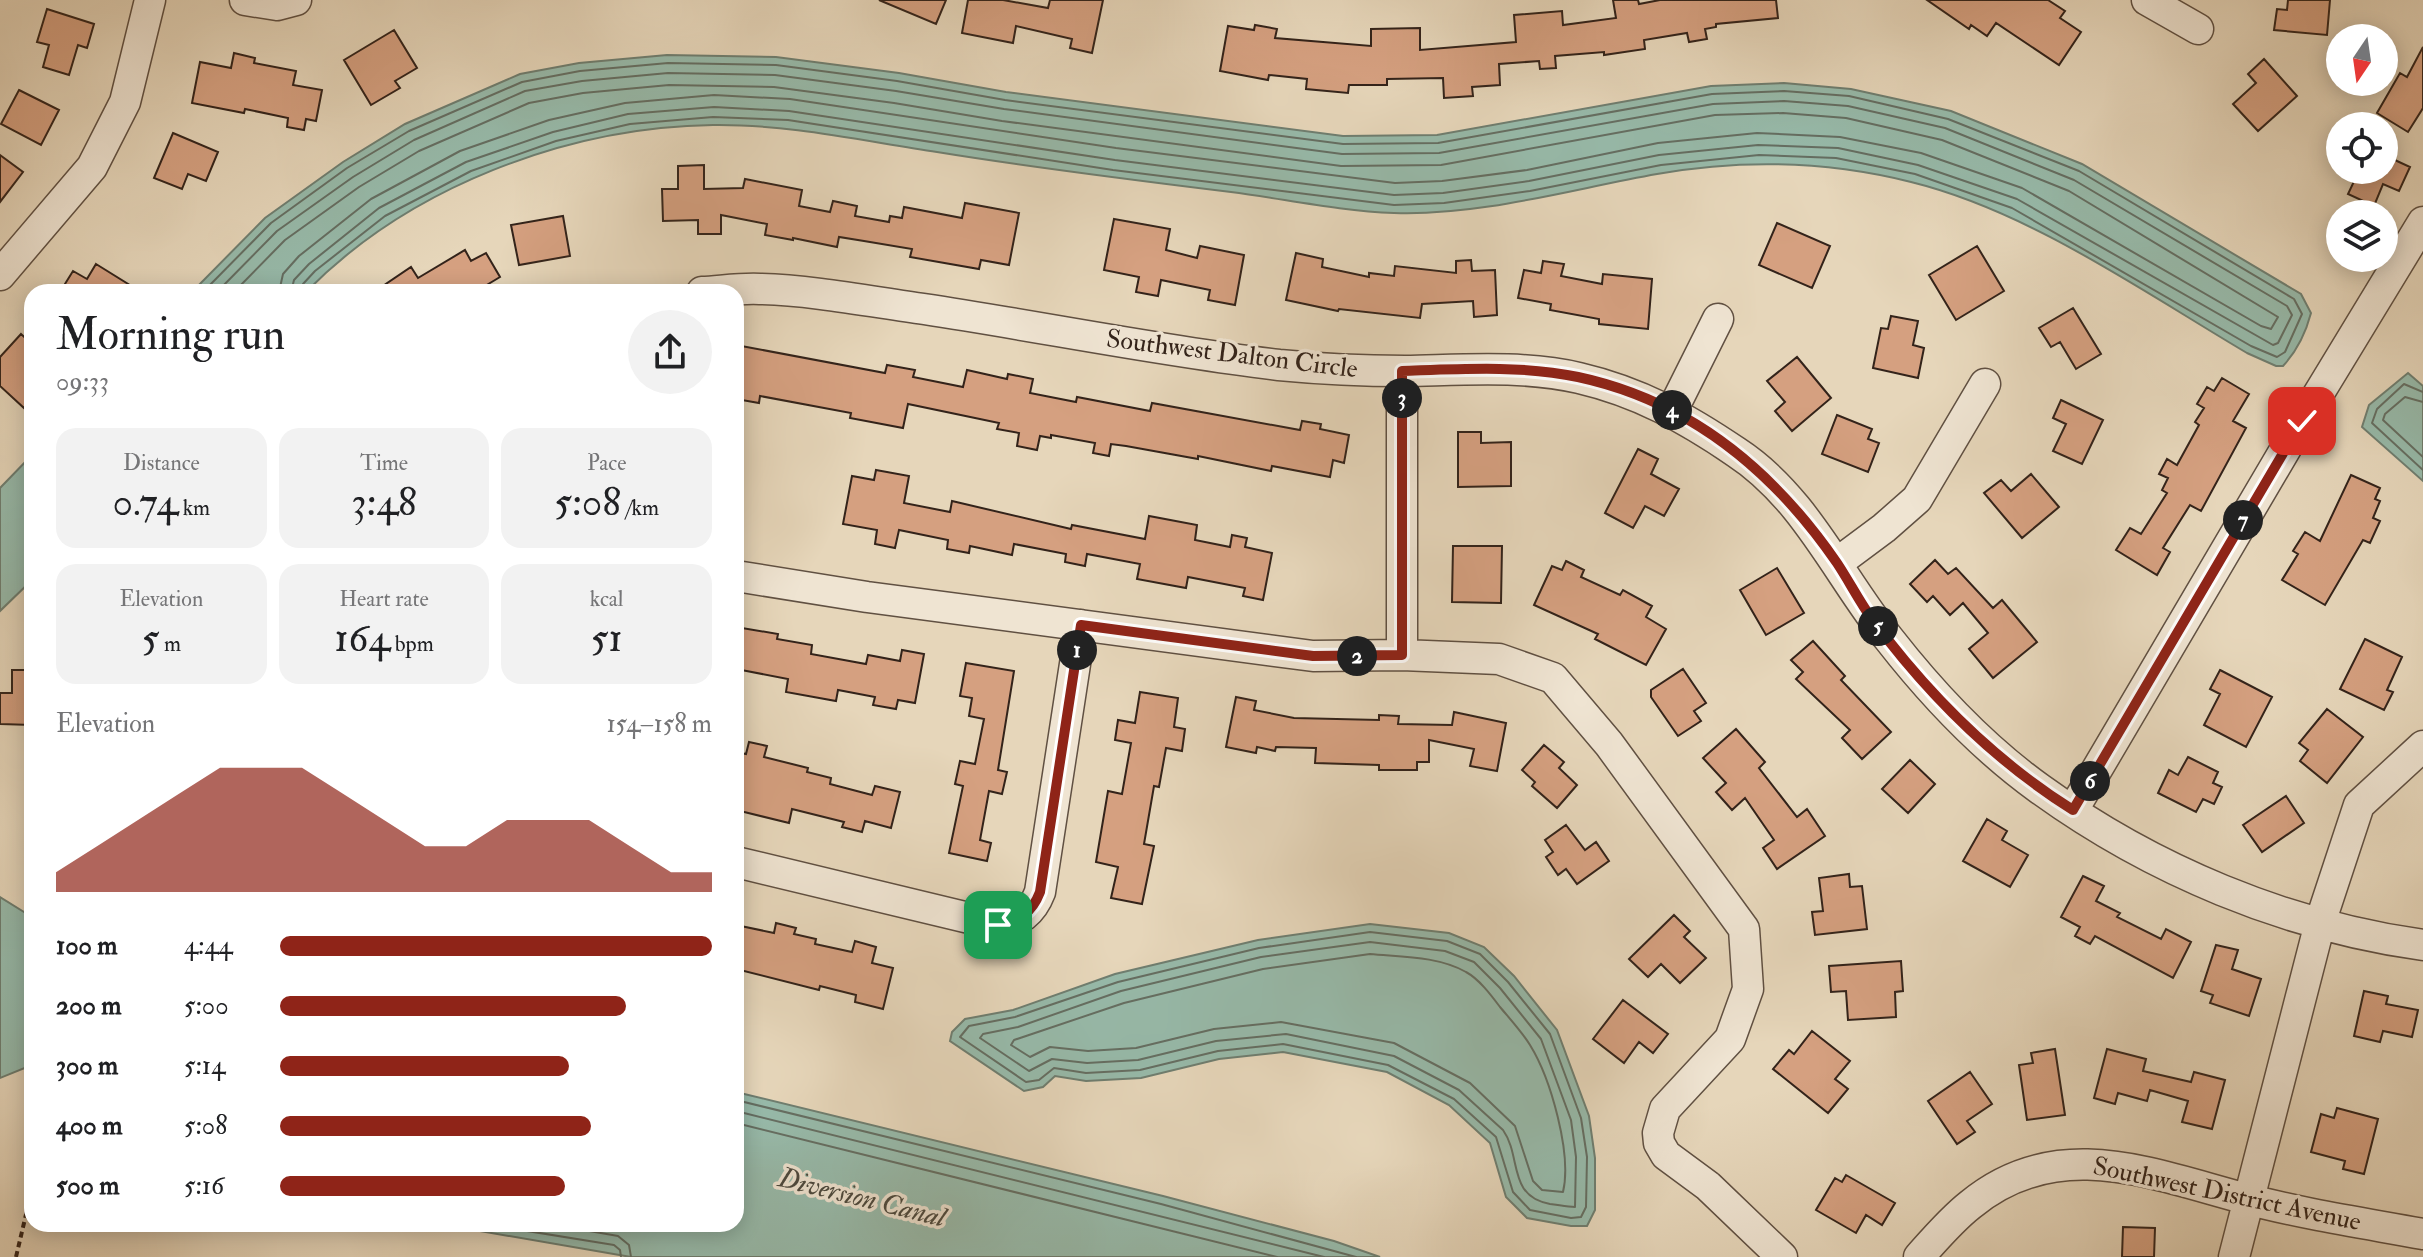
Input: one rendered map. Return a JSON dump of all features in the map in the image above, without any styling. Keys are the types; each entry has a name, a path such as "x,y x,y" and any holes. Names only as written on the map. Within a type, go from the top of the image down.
{"street":[{"path":"0,275 92,167 125,102 150,0"},
{"path":"245,0 277,5 296,0"},
{"path":"2147,0 2198,29"},
{"path":"2073,810 2423,222"},
{"name":"Southwest Dalton Circle","path":"744,290 790,292 995,320 1131,345 1280,365 1333,369 1551,373 1614,388 1672,411 1742,456 1765,475 1837,563 1871,618 1913,670 1946,705 2041,790 2131,846 2206,885 2320,923 2423,945"},
{"path":"1672,411 1718,319"},
{"path":"1402,371 1402,655"},
{"path":"1837,563 1917,499 1985,384"},
{"path":"744,577 867,597 1313,656 1402,655 1499,659 1553,678 1609,744 1744,929 1748,989 1730,1039 1665,1109 1658,1133 1659,1143 1666,1155 1708,1186 1782,1257"},
{"path":"744,864 998,925 1018,920 1035,904 1040,892 1081,625"},
{"path":"2234,1257 2320,923 2359,805 2423,746"},
{"name":"Southwest District Avenue","path":"1919,1257 1948,1224 1973,1202 2021,1175 2060,1165 2105,1163 2247,1199 2423,1234"}],"path":[{"path":"16,1257 24,1223"}],"water":[{"path":"667,55 776,57 899,73 1006,92 1343,136 1437,135 1711,86 1784,83 1851,89 1951,111 2082,164 2301,294 2311,313 2293,354 2283,366 2276,366 2247,353 2084,255 1999,212 1911,182 1816,166 1753,164 1689,169 1493,206 1394,213 1047,169 797,130 741,125 658,128 602,137 547,151 493,170 393,222 347,255 315,284 200,284 265,218 343,162 405,124 520,74 579,63"},
{"path":"2408,373 2423,386 2423,481 2362,427 2369,405"},
{"path":"24,463 24,588 0,611 0,488"},
{"path":"0,897 24,912 24,1068 0,1078"},
{"path":"1370,924 1449,933 1484,947 1514,976 1557,1030 1589,1116 1595,1158 1595,1210 1587,1226 1527,1218 1506,1197 1490,1143 1449,1105 1387,1072 1283,1052 1219,1059 1141,1078 1086,1081 1055,1076 1043,1087 1024,1091 950,1041 952,1032 965,1019 1013,1010 1115,974 1258,940"},
{"name":"Diversion Canal","path":"744,1094 1163,1196 1334,1241 1380,1257 631,1257 486,1232 744,1232"}],"building":[{"path":"879,0 946,0 936,24"},
{"path":"968,0 1003,0 1048,8 1050,0 1103,0 1092,53 1070,48 1072,39 1016,26 1013,43 962,33"},
{"path":"1613,0 1638,0 1639,4 1660,0 1776,0 1778,18 1716,24 1716,27 1705,29 1707,39 1689,42 1687,33 1644,40 1645,49 1604,55 1604,52 1555,56 1556,68 1540,69 1539,61 1499,64 1500,85 1472,87 1473,96 1444,98 1443,78 1387,79 1387,85 1349,85 1348,93 1306,89 1307,79 1269,75 1268,80 1220,71 1228,26 1254,30 1255,25 1277,29 1275,38 1371,46 1371,29 1420,28 1420,50 1516,42 1514,15 1562,11 1563,25 1616,18"},
{"path":"1927,0 2048,0 2065,11 2060,18 2081,32 2059,65 1996,23 1987,36 1971,25 1969,29"},
{"path":"2288,0 2330,0 2326,35 2274,30 2277,9 2287,10"},
{"path":"47,9 94,24 87,48 78,45 69,75 43,67 49,45 37,42"},
{"path":"394,30 417,68 395,81 400,88 371,105 344,60"},
{"path":"2423,47 2423,108 2408,132 2398,126 2398,112 2378,112 2387,96 2398,96 2400,73 2407,77"},
{"path":"234,53 255,58 254,63 296,71 293,85 322,90 316,121 306,119 304,130 287,127 288,118 192,103 200,62 231,68"},
{"path":"2264,59 2297,96 2258,131 2233,104 2256,83 2248,74"},
{"path":"19,90 59,110 41,145 1,124"},
{"path":"173,133 218,152 206,181 188,174 182,189 154,178"},
{"path":"0,155 23,172 0,202"},
{"path":"2398,161 2410,167 2399,191 2383,184 2398,184"},
{"path":"704,165 704,189 743,188 745,179 802,190 799,206 830,212 833,201 857,206 855,216 889,222 890,216 902,218 904,207 962,218 965,203 1019,213 1009,265 981,260 979,269 910,257 912,249 839,237 837,247 793,240 765,235 767,224 721,215 721,234 698,234 698,220 663,221 662,189 678,189 678,166"},
{"path":"2353,184 2383,184 2376,200 2361,200 2348,194"},
{"path":"563,216 570,256 519,265 511,225"},
{"path":"1114,219 1170,229 1166,250 1197,258 1200,246 1244,255 1235,305 1208,300 1210,290 1161,280 1158,296 1136,292 1139,277 1104,270"},
{"path":"1777,223 1830,246 1812,288 1759,265"},
{"path":"1977,246 2004,291 1956,320 1929,275"},
{"path":"465,250 471,261 486,253 500,277 488,284 386,284 411,267 418,278"},
{"path":"1296,253 1323,259 1322,267 1369,277 1369,273 1394,276 1395,266 1456,273 1456,261 1471,260 1472,271 1495,270 1497,315 1474,317 1473,301 1422,304 1420,318 1338,311 1286,300"},
{"path":"1543,261 1564,264 1561,276 1602,284 1603,274 1652,279 1648,329 1599,324 1599,319 1550,310 1551,304 1518,298 1524,270 1541,273"},
{"path":"96,264 128,284 65,284 73,271 87,279"},
{"path":"2073,308 2101,354 2076,369 2060,342 2051,347 2039,328"},
{"path":"1891,316 1918,321 1913,345 1924,348 1918,378 1873,368 1881,328 1888,329"},
{"path":"21,334 24,337 24,408 0,386 0,357"},
{"path":"744,347 885,373 887,365 915,370 913,377 963,387 967,370 1007,379 1008,374 1033,379 1030,393 1076,402 1077,397 1150,411 1152,403 1300,430 1302,421 1321,424 1320,429 1349,435 1344,463 1333,460 1330,477 1272,466 1271,471 1198,456 1198,459 1111,444 1109,456 1093,453 1095,443 1051,435 1051,438 1040,436 1037,450 1017,446 1019,433 997,429 999,423 908,404 903,428 850,418 851,413 760,396 759,403 744,400"},
{"path":"1797,357 1831,398 1792,431 1775,411 1785,402 1767,381"},
{"path":"2222,378 2249,394 2233,421 2246,428 2201,511 2190,505 2163,548 2170,552 2157,575 2116,550 2130,528 2141,534 2167,493 2162,490 2168,478 2159,474 2167,459 2177,465 2199,425 2195,422 2204,408 2197,404 2207,387 2214,391"},
{"path":"2061,400 2103,420 2082,464 2053,451 2066,424 2053,418"},
{"path":"1837,415 1872,429 1868,439 1879,443 1868,472 1822,454"},
{"path":"1458,432 1481,432 1481,443 1511,442 1511,486 1458,487"},
{"path":"1638,449 1658,459 1651,474 1679,489 1664,516 1645,506 1633,528 1605,513"},
{"path":"876,470 909,476 904,503 950,512 952,501 1071,529 1072,525 1145,539 1149,516 1197,525 1195,540 1230,547 1232,535 1247,538 1245,547 1272,553 1263,600 1243,596 1245,588 1188,577 1186,588 1137,579 1140,564 1087,554 1085,566 1065,562 1066,554 1014,544 1012,555 970,546 969,553 947,549 948,540 899,530 895,548 875,544 877,530 843,524 852,476 874,480"},
{"path":"2031,474 2059,507 2022,538 1984,493 2001,480 2011,491"},
{"path":"2351,475 2380,488 2375,499 2380,501 2373,518 2380,521 2370,543 2363,540 2325,605 2282,580 2298,554 2293,551 2305,532 2320,541"},
{"path":"1453,546 1502,546 1501,603 1452,602"},
{"path":"1935,560 1948,574 1956,568 1993,608 2002,600 2037,642 1993,678 1969,649 1988,633 1963,603 1950,615 1933,596 1927,602 1910,584"},
{"path":"1566,561 1584,570 1581,577 1620,595 1623,590 1652,606 1646,617 1666,629 1646,665 1595,639 1598,634 1534,605 1552,566 1562,570"},
{"path":"1777,568 1804,613 1766,635 1740,590"},
{"path":"744,628 778,634 777,639 812,645 811,654 866,664 868,655 900,661 902,650 924,654 915,703 898,700 896,709 873,705 875,697 838,690 836,701 786,692 788,679 744,671"},
{"path":"2365,639 2402,657 2387,690 2393,692 2384,710 2340,689"},
{"path":"1813,641 1845,676 1841,680 1891,732 1862,759 1842,738 1850,730 1796,679 1803,672 1791,660"},
{"path":"966,663 1014,671 998,770 1007,772 1002,794 989,791 980,840 991,843 987,861 949,853 963,786 955,784 960,761 975,764 984,719 969,716 972,698 960,696"},
{"path":"1683,669 1706,703 1694,711 1701,721 1678,736 1651,697 1651,690"},
{"path":"12,670 24,670 24,725 0,724 0,693 12,693"},
{"path":"2220,670 2272,697 2246,747 2204,725 2220,694 2210,689"},
{"path":"1140,692 1178,698 1174,727 1185,729 1182,751 1166,748 1159,787 1154,786 1144,844 1154,846 1142,904 1111,898 1118,867 1096,862 1108,791 1122,794 1131,743 1115,740 1118,720 1135,723"},
{"path":"1236,697 1256,701 1254,710 1294,718 1379,720 1379,715 1399,716 1398,724 1452,725 1454,712 1506,723 1497,771 1470,766 1474,749 1429,740 1429,762 1417,762 1417,770 1379,770 1379,765 1315,763 1316,748 1276,747 1275,751 1257,747 1256,753 1226,747"},
{"path":"2327,709 2363,737 2327,783 2300,761 2308,750 2299,743"},
{"path":"1736,729 1765,762 1759,768 1797,817 1807,809 1825,836 1777,869 1763,848 1774,840 1745,798 1732,810 1716,792 1726,783 1703,758"},
{"path":"749,742 767,746 764,757 808,768 807,772 831,778 830,784 872,795 875,786 900,792 891,828 865,821 862,832 842,827 844,822 792,809 789,823 744,812"},
{"path":"1544,745 1564,762 1559,768 1577,785 1557,808 1532,786 1535,782 1522,770"},
{"path":"2188,757 2218,772 2213,783 2222,787 2214,804 2203,799 2196,812 2158,793 2169,770 2178,775"},
{"path":"1910,760 1935,784 1908,813 1882,789"},
{"path":"2286,796 2304,823 2262,852 2243,825"},
{"path":"1987,819 2007,831 2002,840 2028,855 2010,887 1963,861"},
{"path":"1566,825 1585,850 1596,842 1609,861 1577,884 1566,869 1558,875 1546,857 1553,852 1545,840"},
{"path":"1849,874 1850,887 1862,886 1867,929 1815,935 1812,912 1823,911 1819,878"},
{"path":"2083,876 2104,886 2096,901 2120,913 2117,917 2161,939 2166,929 2191,942 2173,978 2095,936 2090,944 2075,936 2080,927 2061,917"},
{"path":"1674,915 1690,931 1684,937 1706,958 1680,983 1661,964 1648,977 1629,959"},
{"path":"776,923 796,928 794,934 816,939 815,944 852,952 855,941 876,947 872,963 893,968 883,1009 855,1002 856,995 820,986 819,990 744,971 744,927 774,933"},
{"path":"2216,945 2238,950 2232,969 2261,979 2249,1016 2210,1003 2213,995 2201,991"},
{"path":"1901,961 1903,991 1895,992 1896,1017 1848,1020 1846,991 1831,992 1829,966"},
{"path":"2364,991 2388,996 2386,1004 2418,1010 2412,1037 2383,1031 2380,1042 2354,1036"},
{"path":"1623,1000 1668,1034 1653,1053 1639,1042 1624,1063 1593,1039"},
{"path":"1812,1031 1850,1061 1835,1079 1848,1089 1828,1113 1773,1069 1789,1050 1794,1054"},
{"path":"2055,1049 2065,1115 2027,1120 2019,1065 2033,1063 2031,1053"},
{"path":"2107,1049 2146,1059 2143,1071 2191,1082 2194,1072 2225,1080 2212,1129 2182,1122 2188,1101 2150,1090 2147,1101 2118,1093 2115,1104 2094,1098"},
{"path":"1970,1072 1992,1104 1967,1121 1975,1132 1957,1144 1928,1101"},
{"path":"2337,1108 2378,1119 2364,1174 2343,1169 2345,1161 2311,1152 2321,1114 2334,1118"},
{"path":"1846,1175 1895,1203 1882,1225 1866,1215 1856,1233 1816,1210 1835,1178 1842,1182"},
{"path":"2123,1227 2155,1228 2154,1257 2122,1257"}],"route":[{"path":"998,925 1018,920 1027,914 1040,892 1081,625 1313,656 1402,655 1402,371 1519,370 1580,378 1672,411 1742,456 1765,475 1800,515 1837,563 1871,618 1913,670 2005,760 2041,790 2073,810 2302,421"}]}
